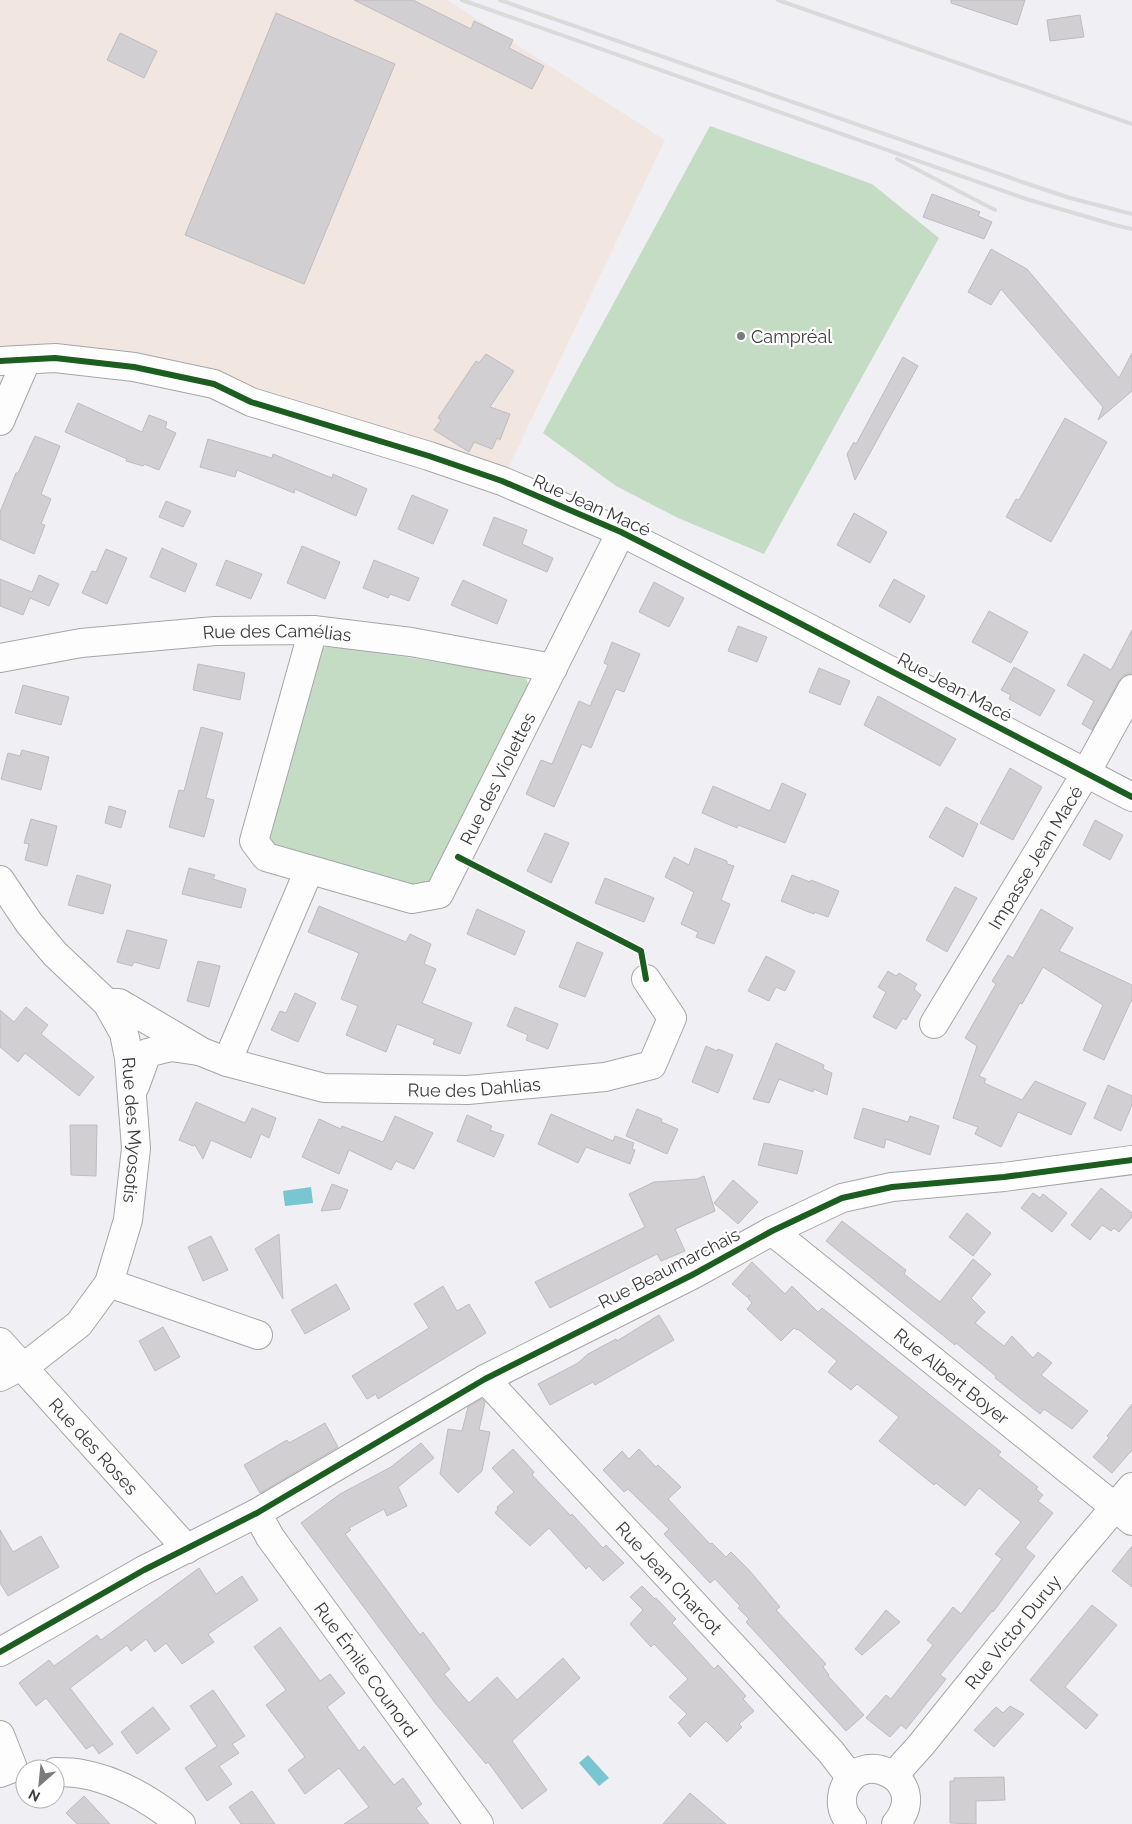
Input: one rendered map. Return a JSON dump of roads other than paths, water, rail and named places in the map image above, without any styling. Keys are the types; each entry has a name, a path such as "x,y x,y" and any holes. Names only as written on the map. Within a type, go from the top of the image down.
{"street":[{"name":"Rue Jean Macé","path":"12,360 55,358 134,366 214,384 251,402 429,456 502,481 621,532 1132,797"},
{"path":"0,421 23,368 12,360"},
{"name":"Rue des Violettes","path":"313,630 254,841 266,857 307,869 412,899 439,894 621,532"},
{"name":"Rue des Camélias","path":"0,658 81,643 215,631 313,630 411,642 553,668"},
{"name":"Impasse Jean Macé","path":"934,1024 1086,773 1132,688"},
{"path":"215,1057 304,882 307,869"},
{"name":"Rue des Dahlias","path":"0,880 28,923 55,954 107,1004 135,1026 215,1057"},
{"name":"Rue des Dahlias","path":"132,1092 147,1053 171,1047 215,1057 324,1088 468,1090 605,1077 652,1065 672,1018 646,979"},
{"name":"Rue des Myosotis","path":"11,1371 33,1360 79,1324 109,1283 128,1220 136,1148 129,1058 135,1026"},
{"name":"Rue Beaumarchais","path":"0,1652 144,1570 257,1514 485,1379 692,1275 772,1231 842,1198 892,1187 1004,1177 1132,1160"},
{"name":"Rue Albert Boyer","path":"772,1231 1127,1505"},
{"path":"109,1283 258,1335"},
{"name":"Rue des Roses","path":"0,1342 11,1371 187,1549"},
{"name":"Rue Jean Charcot","path":"485,1379 831,1752 851,1778"},
{"name":"Rue Victor Duruy","path":"894,1775 921,1745 1066,1565 1127,1505"},
{"name":"Rue Émile Counord","path":"257,1514 270,1538 478,1824"},
{"path":"0,1735 13,1770"},
{"path":"852,1824 842,1809 842,1798 845,1787 851,1778 867,1769 885,1770 894,1775 904,1789 906,1798 905,1818"},
{"path":"65,1773 82,1774 120,1785 170,1815 181,1824"}],"water":[{"path":"311,1187 313,1203 285,1206 283,1191"},
{"path":"588,1755 609,1778 599,1786 579,1763"}],"railway":[{"path":"462,0 1026,199 1132,229"},
{"path":"500,0 1031,185 1070,198 1132,214"},
{"path":"778,0 1132,124"},
{"path":"897,159 995,210"}],"place":[{"name":"Campréal","path":"741,336"}]}
